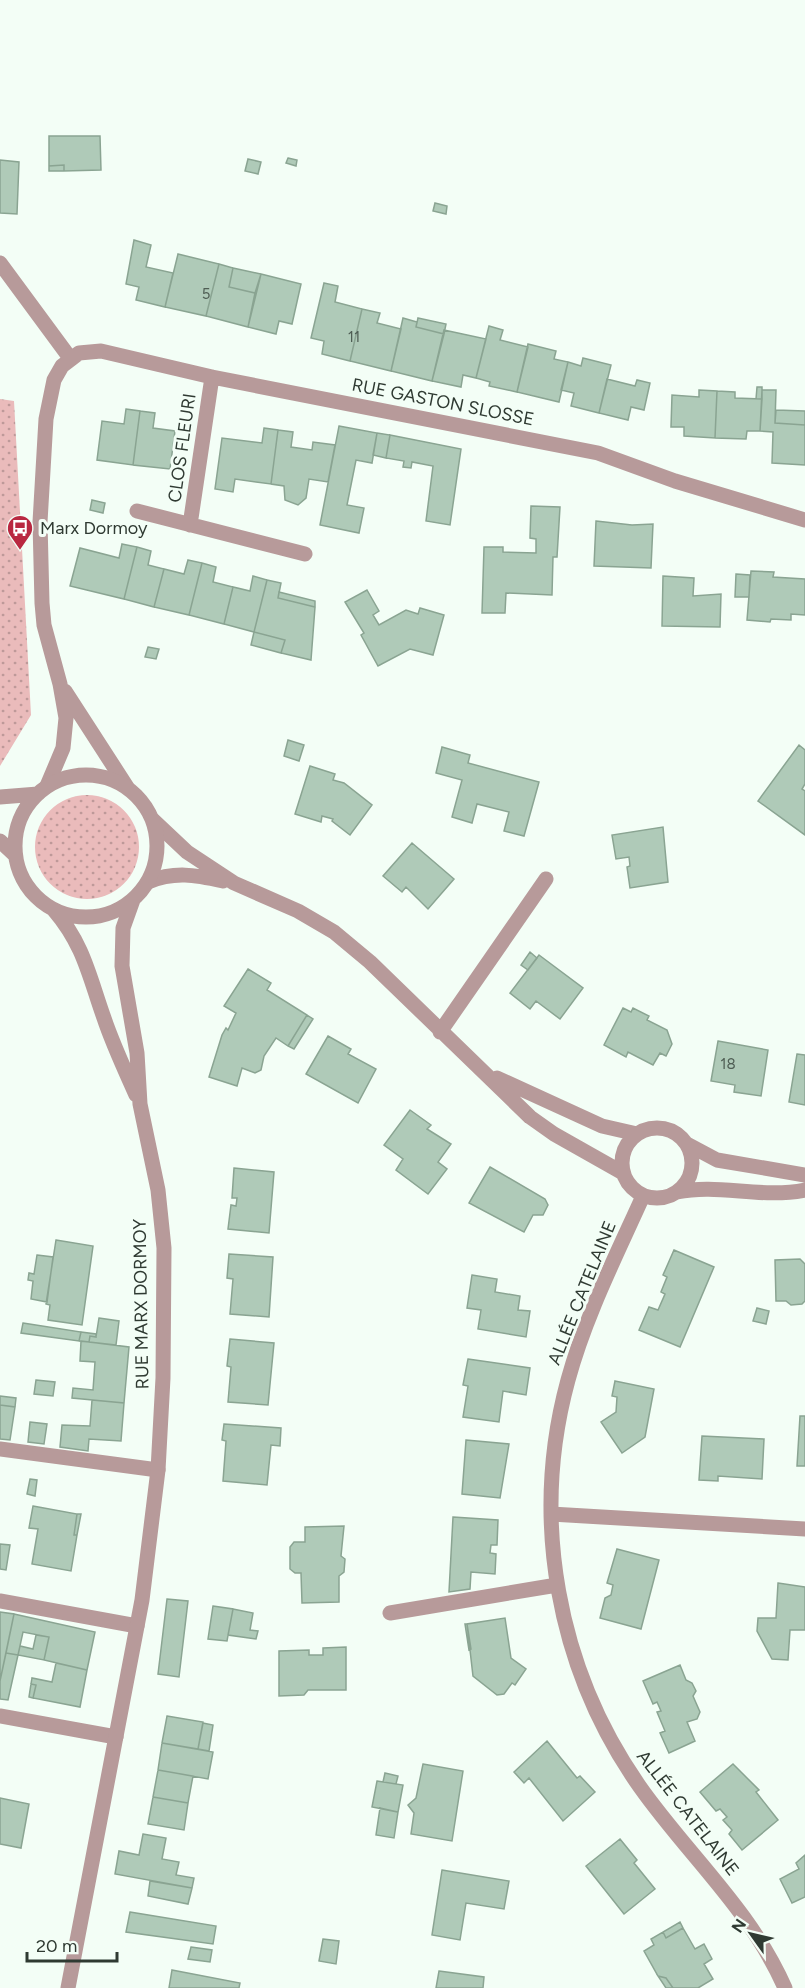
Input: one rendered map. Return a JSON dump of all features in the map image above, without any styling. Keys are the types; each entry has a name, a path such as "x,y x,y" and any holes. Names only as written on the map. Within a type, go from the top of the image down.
{"street":[{"path":"0,263 70,358 62,366 51,389 46,419 41,503 44,625 60,684 66,733 59,762 19,821 15,855 19,870 29,889 52,909 73,916 94,917 115,912 133,900 148,882 158,852 153,820"},
{"name":"RUE GASTON SLOSSE","path":"70,358 90,350 101,351 212,377 598,453 675,481 805,520"},
{"name":"CLOS FLEURI","path":"190,525 212,377"},
{"name":"CLOS FLEURI","path":"137,511 305,554"},
{"path":"60,684 126,787 142,802 153,820 187,852 234,883 298,911 334,932 370,962 440,1032 542,1126 623,1173"},
{"path":"0,797 42,790 57,781 81,775 105,777 126,787"},
{"path":"0,841 15,855"},
{"path":"148,882 164,876 185,874 234,883"},
{"path":"440,1032 546,879"},
{"name":"RUE MARX DORMOY","path":"68,1988 137,1626 148,1561 158,1470 163,1378 164,1248 158,1190 140,1104 137,1053 121,951 123,927 133,900"},
{"name":"RUE MARX DORMOY","path":"52,909 73,935 88,966 110,1034 140,1104"},
{"path":"479,1068 523,1092 602,1126 637,1134"},
{"path":"805,1175 717,1160 687,1143 678,1134 666,1129 648,1129 637,1134 625,1148 623,1173 628,1184 643,1196 661,1198 677,1192 701,1189 768,1195 805,1190"},
{"path":"677,1192 686,1184 691,1173 692,1161 687,1143"},
{"name":"ALLÉE CATELAINE","path":"643,1196 587,1324 568,1380 555,1445 551,1514 557,1585 575,1659 606,1733 641,1789 751,1925 776,1966 785,1988"},
{"path":"0,1449 158,1470"},
{"path":"551,1514 805,1529"},
{"path":"390,1613 557,1585"},
{"path":"0,1602 137,1626"},
{"path":"0,1716 116,1737"}],"shaded area":[{"path":"0,399 14,401 31,715 0,766"},
{"path":"87,795 107,799 124,810 135,827 139,847 135,867 124,884 107,895 87,899 67,895 50,884 39,867 35,847 39,827 50,810 67,799"}],"building":[{"path":"49,136 100,136 101,170 64,171 64,165 49,166"},
{"path":"288,158 297,160 296,166 286,163"},
{"path":"248,159 261,162 258,174 245,171"},
{"path":"0,160 19,162 17,214 0,213"},
{"path":"64,165 64,171 49,171 49,166"},
{"path":"435,203 447,206 446,214 433,211"},
{"path":"134,240 151,245 146,267 173,273 165,307 136,300 139,287 126,284"},
{"path":"178,254 219,264 206,316 165,307"},
{"path":"219,264 233,268 229,287 255,293 248,327 206,316"},
{"path":"233,268 261,274 255,293 229,287"},
{"path":"261,274 301,284 292,324 279,321 276,334 248,327"},
{"path":"324,283 338,286 335,302 362,309 350,361 322,354 324,341 311,338"},
{"path":"362,309 380,313 377,323 401,329 391,371 350,361"},
{"path":"403,318 417,322 416,327 444,334 432,381 391,371"},
{"path":"418,318 446,324 444,334 416,327"},
{"path":"489,326 503,330 500,340 528,347 517,392 489,386 490,382 476,378"},
{"path":"444,330 486,339 476,378 463,375 461,387 432,381"},
{"path":"528,344 556,351 554,359 568,362 559,402 517,392"},
{"path":"583,358 611,365 599,413 571,406 574,393 561,390 568,362 581,366"},
{"path":"607,379 635,386 637,380 650,383 644,410 631,407 628,420 599,413"},
{"path":"757,387 762,387 762,399 756,399"},
{"path":"699,390 717,391 715,438 684,436 684,427 671,427 672,395 699,397"},
{"path":"762,390 776,390 775,423 805,425 805,465 772,463 773,432 760,431"},
{"path":"717,391 735,392 735,398 762,399 760,431 747,431 746,439 715,438"},
{"path":"126,409 140,411 133,465 97,460 102,421 124,424"},
{"path":"776,410 805,411 805,425 775,423"},
{"path":"140,411 155,413 153,428 175,431 170,469 133,465"},
{"path":"339,426 377,433 372,463 356,460 347,505 364,508 359,533 320,525"},
{"path":"264,428 278,430 271,484 235,479 233,492 215,489 222,438 262,443"},
{"path":"278,430 293,432 291,447 312,450 313,442 335,445 328,482 309,479 306,498 298,505 285,500 284,486 271,484"},
{"path":"377,433 390,435 386,458 373,455"},
{"path":"390,435 461,449 450,525 426,521 433,466 412,462 411,468 403,467 404,461 386,458"},
{"path":"92,500 105,503 103,513 90,510"},
{"path":"531,506 560,507 557,557 553,557 552,595 506,593 505,613 482,613 484,547 503,547 503,552 536,553 536,539 530,538"},
{"path":"596,521 632,525 653,524 651,568 594,566"},
{"path":"122,544 137,547 124,599 70,586 80,548 119,558"},
{"path":"137,547 151,551 148,565 164,569 154,607 124,599"},
{"path":"188,560 202,563 189,615 154,607 164,569 184,574"},
{"path":"202,563 216,567 213,582 233,587 224,624 189,615"},
{"path":"751,571 774,572 773,577 805,579 805,615 791,614 791,620 771,619 770,622 747,620"},
{"path":"736,574 750,575 749,597 735,597"},
{"path":"253,576 267,580 254,632 224,624 233,587 250,591"},
{"path":"663,576 694,578 693,596 721,594 720,627 662,626"},
{"path":"267,580 281,583 278,598 315,607 311,660 281,653 285,640 254,632"},
{"path":"367,590 379,611 373,615 379,625 406,610 418,614 420,608 444,615 433,655 410,649 378,666 361,635 364,633 345,602"},
{"path":"279,592 315,601 315,607 278,598"},
{"path":"254,632 285,640 281,653 251,645"},
{"path":"148,647 159,649 156,659 145,657"},
{"path":"288,740 304,745 299,761 284,756"},
{"path":"799,745 805,750 805,784 802,789 805,791 805,835 758,801"},
{"path":"442,747 470,755 468,763 539,782 524,836 504,831 509,812 477,804 472,823 452,817 462,780 436,773"},
{"path":"310,766 335,774 333,780 344,783 372,805 350,835 332,821 333,819 322,816 321,822 295,814"},
{"path":"663,827 668,882 630,888 627,867 630,866 629,857 616,859 612,835"},
{"path":"412,843 454,879 428,909 406,887 402,892 383,876"},
{"path":"530,952 537,958 528,970 521,965"},
{"path":"539,955 583,988 560,1019 536,1001 530,1009 510,993"},
{"path":"248,969 271,983 267,990 307,1015 288,1046 276,1038 264,1056 261,1070 255,1073 242,1068 237,1086 209,1077 222,1035 226,1028 228,1030 236,1013 224,1006"},
{"path":"623,1008 631,1012 633,1008 649,1016 647,1020 667,1030 672,1044 666,1056 660,1053 653,1065 628,1052 626,1057 604,1045"},
{"path":"307,1015 313,1019 294,1049 288,1046"},
{"path":"328,1036 351,1049 348,1054 376,1069 358,1103 306,1074"},
{"path":"718,1041 768,1050 761,1096 734,1092 735,1085 711,1081"},
{"path":"797,1054 805,1055 805,1105 789,1102"},
{"path":"410,1110 431,1125 427,1129 451,1144 438,1162 447,1169 428,1194 396,1170 403,1159 384,1145"},
{"path":"490,1167 545,1199 548,1205 543,1215 533,1215 524,1232 469,1203"},
{"path":"234,1168 274,1172 269,1233 228,1229 231,1205 236,1206 237,1198 232,1198"},
{"path":"56,1240 93,1246 82,1325 48,1320 50,1305 46,1304"},
{"path":"674,1250 714,1267 680,1347 639,1330 649,1307 658,1310 665,1294 661,1292 667,1277 663,1275"},
{"path":"229,1254 273,1257 269,1317 230,1314 233,1279 227,1278"},
{"path":"37,1255 53,1257 47,1302 31,1299 33,1281 28,1280 29,1273 34,1274"},
{"path":"800,1259 805,1264 805,1301 802,1304 791,1305 786,1301 776,1301 775,1260"},
{"path":"472,1275 497,1279 495,1292 520,1296 518,1310 530,1311 526,1337 478,1329 481,1310 467,1308"},
{"path":"757,1308 769,1311 766,1324 753,1321"},
{"path":"99,1318 119,1321 116,1345 89,1342 90,1336 96,1337"},
{"path":"23,1323 81,1332 79,1341 21,1333"},
{"path":"81,1332 96,1334 96,1337 90,1336 89,1342 79,1341"},
{"path":"230,1339 274,1343 268,1405 228,1402 231,1367 227,1366"},
{"path":"81,1341 129,1347 124,1403 72,1398 73,1388 93,1390 95,1362 80,1361"},
{"path":"468,1359 530,1368 526,1395 503,1391 499,1422 463,1417 468,1386 463,1385"},
{"path":"36,1380 55,1382 53,1396 34,1394"},
{"path":"615,1381 654,1389 645,1437 622,1453 601,1422 616,1412 617,1397 612,1396"},
{"path":"0,1396 16,1398 15,1407 0,1405"},
{"path":"92,1400 124,1403 121,1441 89,1439 88,1451 60,1447 62,1425 90,1426"},
{"path":"0,1405 15,1407 10,1440 0,1439"},
{"path":"800,1416 805,1416 805,1466 797,1466"},
{"path":"30,1422 47,1424 44,1444 28,1442"},
{"path":"224,1424 281,1428 280,1446 271,1445 267,1485 223,1481 226,1441 222,1440"},
{"path":"702,1436 764,1439 762,1479 718,1476 718,1481 699,1480"},
{"path":"466,1440 509,1444 500,1498 462,1494"},
{"path":"30,1479 37,1480 35,1496 27,1494"},
{"path":"33,1506 77,1514 74,1535 77,1535 71,1571 32,1564 38,1529 29,1528"},
{"path":"77,1514 81,1514 77,1535 74,1535"},
{"path":"453,1517 498,1520 497,1545 491,1545 490,1553 496,1554 495,1574 471,1572 470,1589 449,1592"},
{"path":"344,1526 341,1556 345,1559 344,1572 339,1576 339,1602 302,1603 301,1573 295,1573 290,1569 290,1547 294,1542 305,1542 305,1527"},
{"path":"0,1544 10,1545 6,1570 0,1569"},
{"path":"617,1549 659,1560 641,1629 600,1618 605,1598 611,1595 613,1585 607,1583"},
{"path":"778,1583 805,1587 805,1630 790,1630 788,1660 772,1659 757,1631 758,1618 776,1618"},
{"path":"167,1599 188,1601 179,1677 158,1674"},
{"path":"213,1606 233,1609 227,1641 208,1639"},
{"path":"233,1609 253,1613 250,1630 258,1631 256,1639 228,1635"},
{"path":"0,1612 14,1614 0,1681"},
{"path":"14,1614 95,1632 87,1670 44,1660 49,1637 23,1632 18,1655 6,1653"},
{"path":"505,1618 511,1658 526,1669 515,1685 512,1683 504,1694 497,1695 473,1676 467,1624"},
{"path":"465,1624 467,1624 471,1649 469,1650"},
{"path":"36,1635 49,1637 44,1660 18,1655 20,1646 33,1649"},
{"path":"346,1647 346,1690 308,1690 304,1695 279,1696 279,1651 309,1650 309,1655 323,1655 323,1648"},
{"path":"6,1653 18,1655 8,1700 0,1699 0,1681"},
{"path":"56,1663 87,1670 80,1707 33,1698 36,1685 31,1684 32,1678 52,1682"},
{"path":"680,1665 686,1680 692,1683 696,1691 693,1696 700,1712 697,1719 687,1722 695,1741 669,1753 660,1733 665,1731 657,1712 661,1711 657,1702 653,1704 643,1681"},
{"path":"31,1684 36,1685 33,1698 29,1697"},
{"path":"167,1716 203,1722 198,1749 162,1743"},
{"path":"203,1723 213,1725 209,1751 198,1749"},
{"path":"547,1741 577,1778 580,1776 595,1792 563,1821 529,1778 524,1783 514,1772"},
{"path":"162,1743 213,1752 208,1779 158,1770"},
{"path":"423,1764 463,1771 452,1841 411,1834 414,1813 408,1805 416,1798"},
{"path":"733,1764 759,1790 756,1792 778,1820 742,1850 729,1834 732,1830 723,1820 727,1817 720,1809 716,1811 700,1792"},
{"path":"158,1770 193,1776 188,1803 153,1797"},
{"path":"385,1773 398,1776 396,1784 383,1782"},
{"path":"377,1781 403,1785 398,1812 372,1807"},
{"path":"153,1797 188,1803 184,1830 148,1824"},
{"path":"0,1798 29,1804 21,1848 0,1844"},
{"path":"380,1808 398,1812 394,1838 376,1835"},
{"path":"143,1834 166,1838 162,1859 179,1862 176,1875 194,1878 192,1888 115,1874 119,1851 139,1855"},
{"path":"620,1839 637,1860 634,1863 655,1889 624,1914 586,1866"},
{"path":"805,1855 805,1897 792,1903 780,1879 799,1869 796,1863"},
{"path":"442,1870 509,1881 504,1909 466,1903 460,1940 432,1935"},
{"path":"150,1881 192,1888 188,1904 148,1896"},
{"path":"130,1912 216,1926 213,1944 126,1932"},
{"path":"680,1922 683,1928 666,1938 663,1932"},
{"path":"683,1928 695,1949 704,1944 712,1959 704,1964 713,1979 698,1988 673,1988 666,1978 658,1976 644,1951 654,1945 651,1939 663,1932 666,1938"},
{"path":"323,1939 339,1941 336,1964 319,1961"},
{"path":"191,1947 212,1950 210,1962 188,1959"},
{"path":"172,1970 240,1983 239,1988 169,1988"},
{"path":"439,1971 484,1977 483,1988 436,1988"},
{"path":"658,1976 666,1978 673,1988 666,1988"}],"place":[{"name":"Marx Dormoy","path":"20,551"}]}
